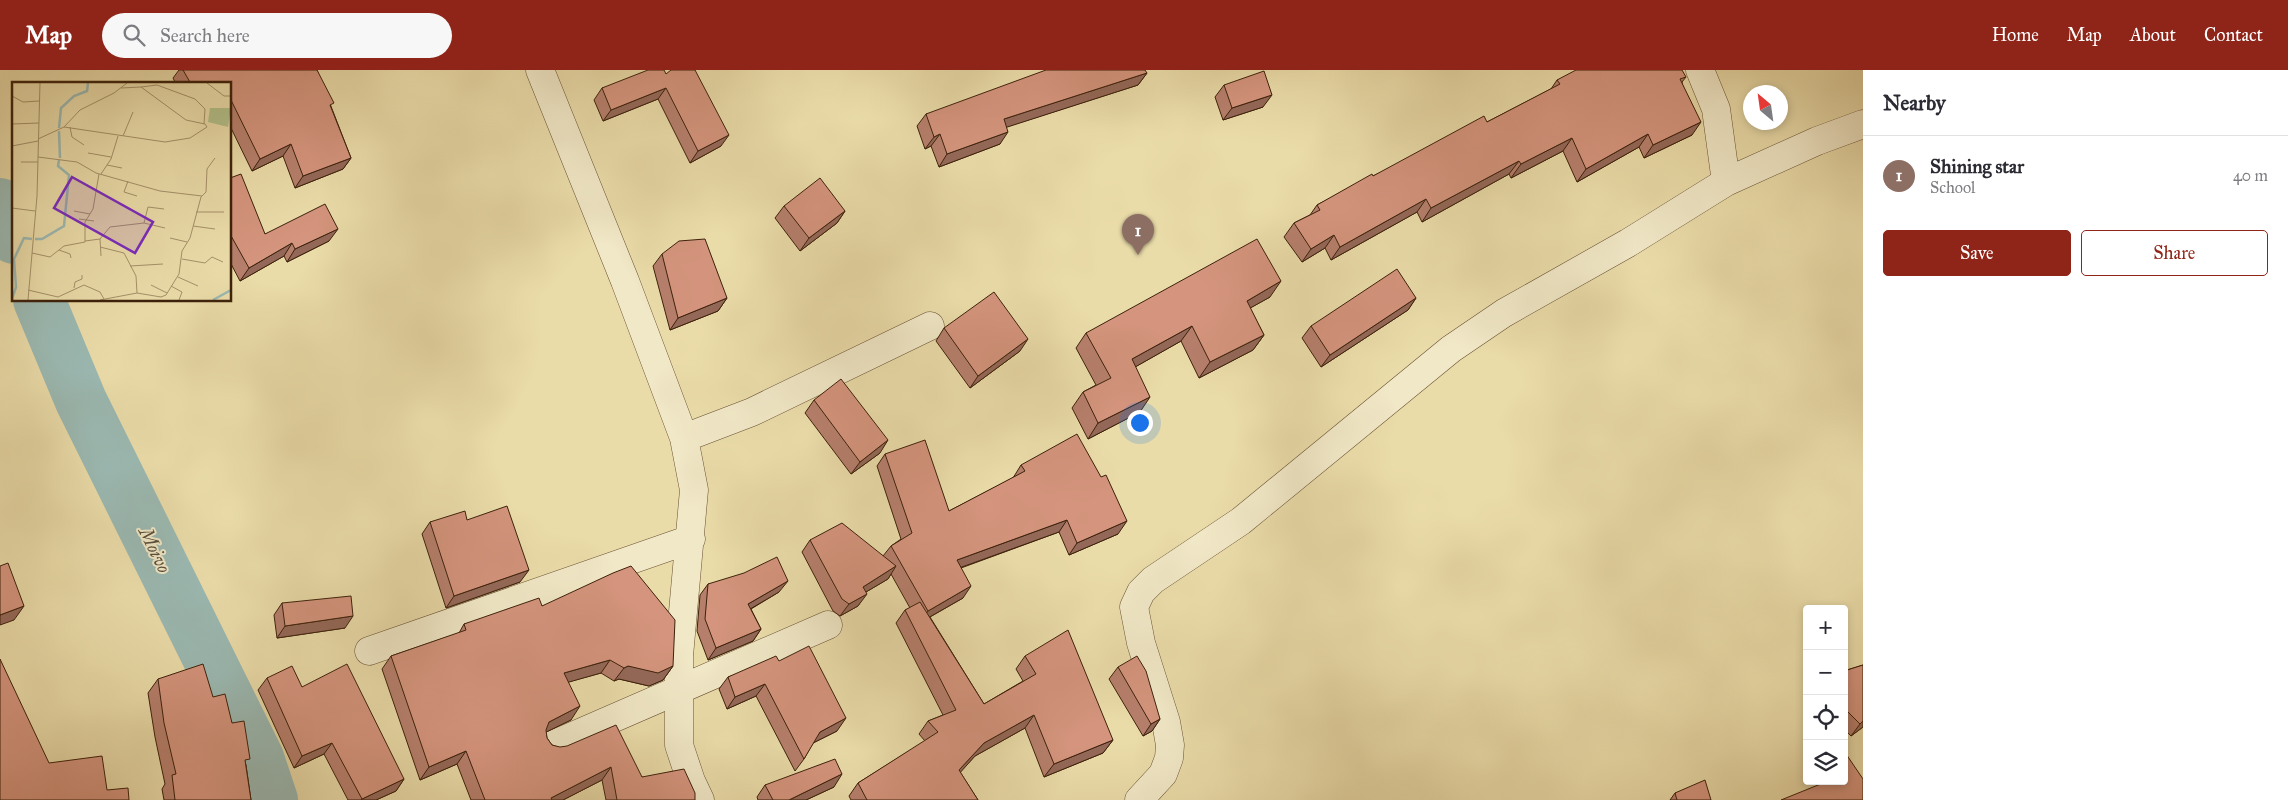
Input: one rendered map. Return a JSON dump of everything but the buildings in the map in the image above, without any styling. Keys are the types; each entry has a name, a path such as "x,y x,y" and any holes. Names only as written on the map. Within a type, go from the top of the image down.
{"street":[{"path":"540,70 626,281 684,438 694,490 691,540 679,656 679,745 691,781 700,800"},
{"path":"1700,70 1716,109 1726,182"},
{"path":"1140,800 1163,774 1169,758 1170,745 1166,722 1141,643 1134,606 1141,592 1153,580 1241,521 1451,349 1504,313 1628,243 1726,182 1818,141 1863,124"},
{"path":"684,438 752,412 930,326"},
{"path":"369,652 691,540"},
{"path":"552,745 828,625"}],"waterway":[{"name":"Moivo","path":"0,204 12,233"},
{"name":"Moivo","path":"39,301 81,401 258,758 272,800"}],"place":[{"name":"Shining star","path":"1138,255"}]}
